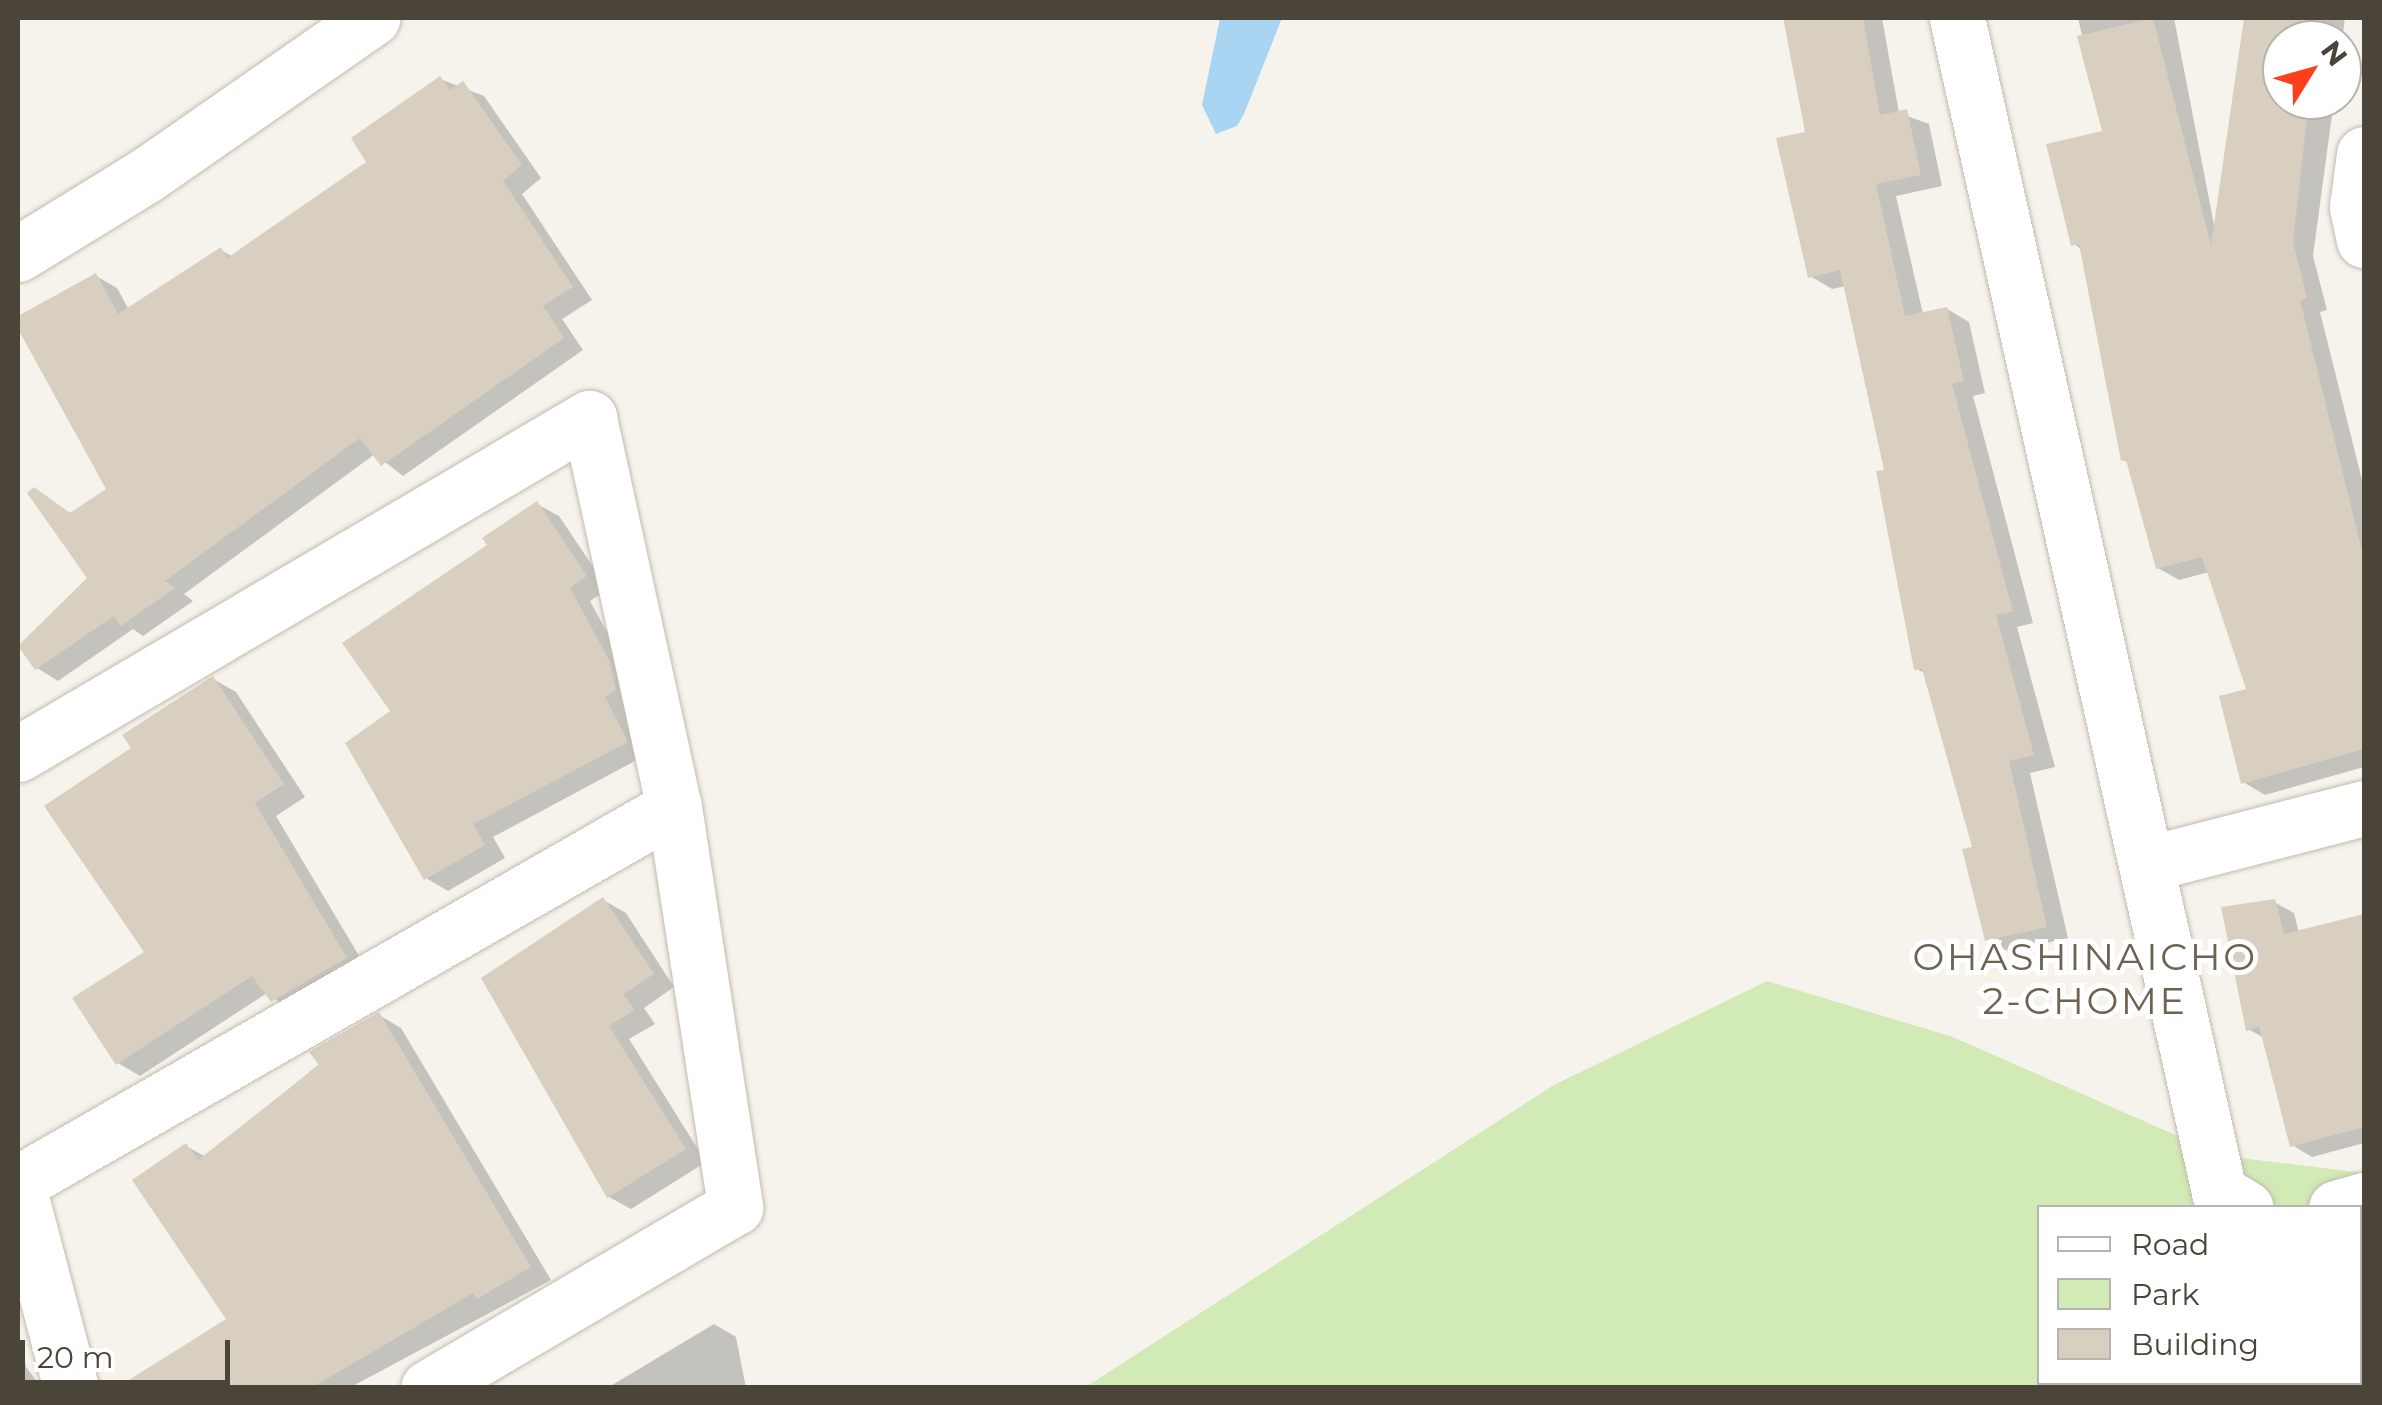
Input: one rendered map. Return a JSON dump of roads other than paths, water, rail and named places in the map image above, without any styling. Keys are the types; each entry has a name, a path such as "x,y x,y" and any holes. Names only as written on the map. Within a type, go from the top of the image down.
{"street":[{"path":"18,254 145,176 372,18"},
{"path":"1957,18 2219,1192 2241,1205"},
{"path":"2364,154 2357,207 2364,240"},
{"path":"18,754 589,418 674,808 735,1207 428,1388"},
{"path":"71,1388 18,1184 674,808"},
{"path":"2147,864 2364,808"}],"water":[{"path":"1220,18 1282,18 1244,114 1237,126 1216,134 1202,105"}],"district":[{"name":"OHASHINAICHO 2-CHOME","path":"2085,979"}]}
